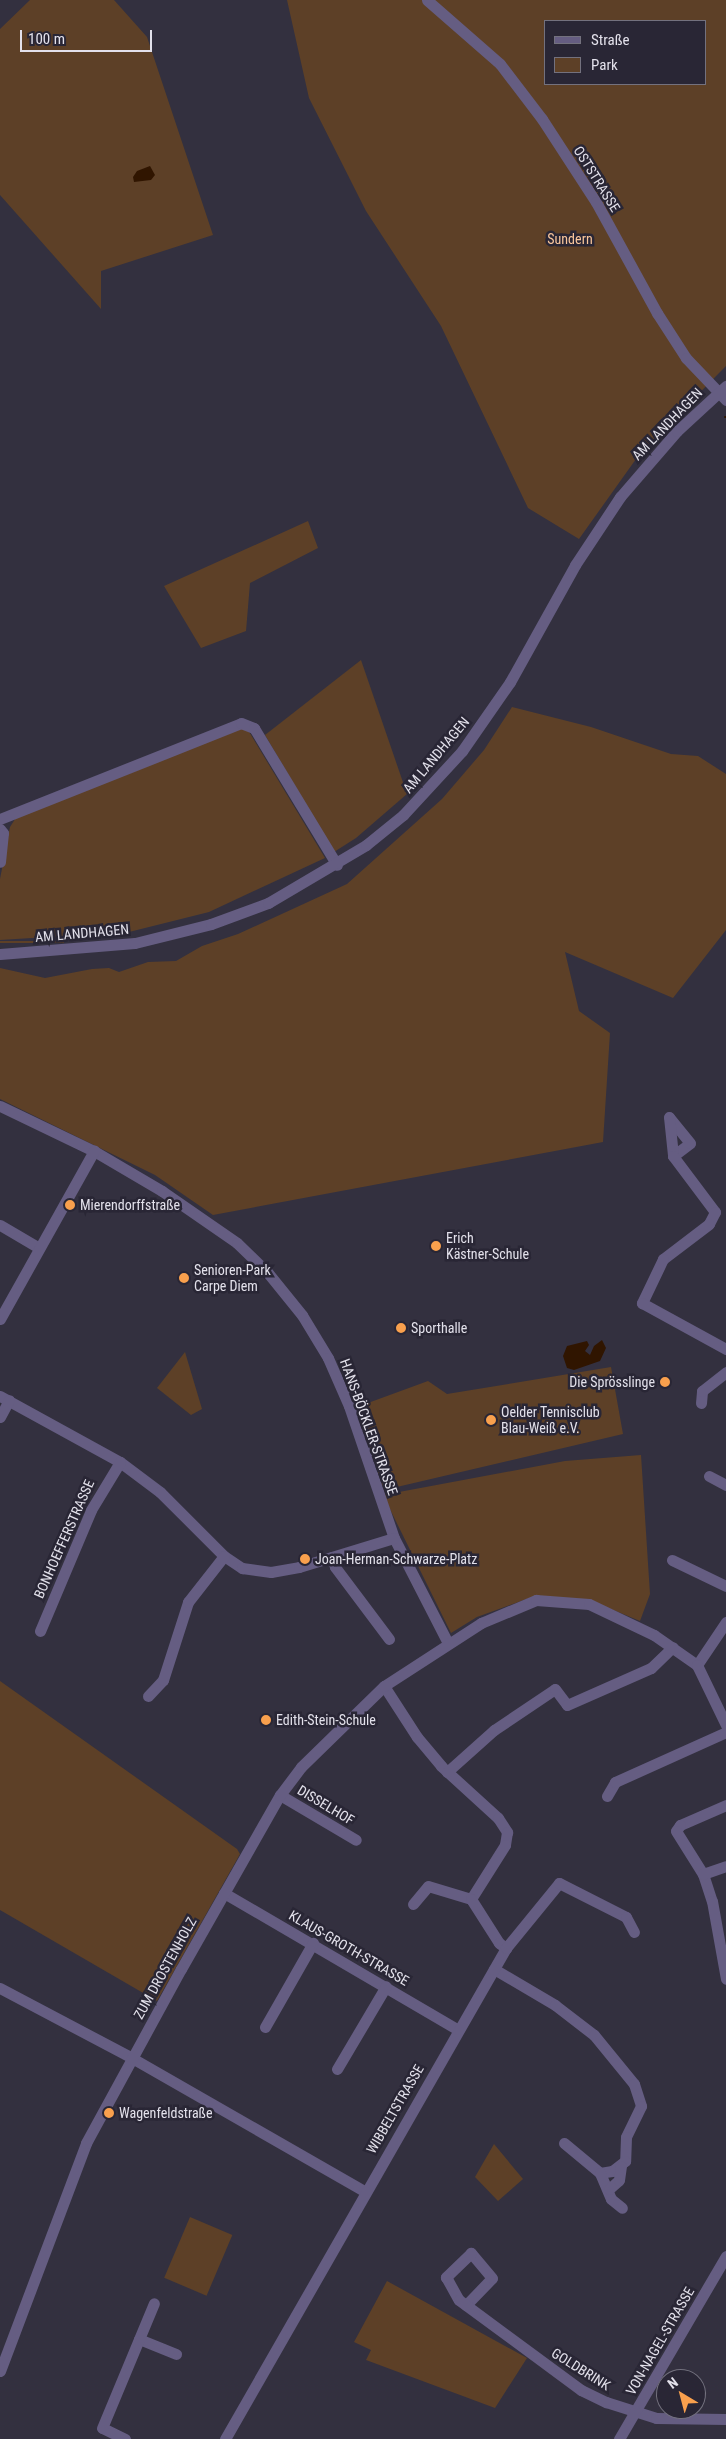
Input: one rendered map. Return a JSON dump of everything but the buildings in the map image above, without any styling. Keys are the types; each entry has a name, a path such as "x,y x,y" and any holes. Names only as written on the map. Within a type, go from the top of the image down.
{"street":[{"name":"OSTSTRASSE","path":"427,0 500,64 542,119 596,202 657,313 686,358 724,393"},
{"name":"AM LANDHAGEN","path":"0,954 135,943 211,924 268,903 337,865 403,815 462,751 510,682 575,565 620,497 677,431 724,393"},
{"path":"0,818 241,723 254,728 337,865"},
{"path":"0,829 3,833 0,862"},
{"name":"HANS-BÖCKLER-STRASSE","path":"0,1106 94,1151 162,1191 237,1243 268,1272 294,1304 328,1358 347,1402 394,1538 448,1643"},
{"path":"0,1319 94,1151"},
{"path":"672,1156 720,1211 709,1224 663,1259 642,1303 726,1349"},
{"path":"0,1225 39,1248"},
{"path":"701,1403 702,1391 726,1372"},
{"path":"0,1417 5,1398 120,1462 160,1492 224,1556 242,1568 271,1572 332,1557 394,1538"},
{"name":"BONHOEFFERSTRASSE","path":"40,1631 91,1510 120,1462"},
{"path":"709,1476 726,1485"},
{"path":"148,1696 163,1680 188,1602 224,1556"},
{"path":"332,1557 335,1567 389,1638"},
{"path":"672,1560 726,1586"},
{"name":"ZUM DROSTENHOLZ","path":"0,2371 75,2166 132,2058 224,1893 280,1796 301,1767 384,1686 481,1623 536,1600 589,1604 673,1647 697,1665"},
{"path":"726,1622 697,1665 726,1725"},
{"path":"447,1772 494,1730 530,1708 555,1689 567,1705 651,1668 673,1647"},
{"path":"384,1686 417,1737 447,1772 498,1818 507,1832 505,1845 471,1899"},
{"path":"607,1796 615,1782 726,1732"},
{"name":"DISSELHOF","path":"280,1796 356,1840"},
{"path":"726,1804 677,1828 676,1834 703,1874 723,1926 726,1979"},
{"path":"703,1874 726,1866"},
{"name":"WIBBELTSTRASSE","path":"225,2439 364,2191 506,1948 559,1883 626,1917 634,1932"},
{"path":"413,1904 428,1886 471,1899 499,1943 506,1948"},
{"name":"KLAUS-GROTH-STRASSE","path":"224,1893 313,1943 458,2030"},
{"path":"265,2027 313,1943"},
{"path":"494,1968 555,2005 594,2036 634,2084 641,2106 626,2137 625,2161 621,2166 612,2171 600,2172"},
{"path":"337,2069 386,1986"},
{"path":"0,1988 132,2058 364,2191"},
{"path":"564,2143 600,2172 609,2189 611,2199 622,2208"},
{"path":"609,2189 619,2180 621,2166"},
{"name":"VON-NAGEL-STRASSE","path":"619,2439 636,2414 726,2256"},
{"path":"126,2439 102,2428 154,2303"},
{"name":"GOLDBRINK","path":"466,2305 580,2390 636,2414 656,2418 726,2419"},
{"path":"139,2339 176,2354"}],"green space":[{"path":"30,0 114,0 147,37 213,235 101,271 101,309 0,195 0,29"},
{"name":"Sundern","path":"287,0 726,0 726,366 641,452 579,539 528,508 441,326 366,211 309,98"},
{"path":"308,521 318,548 250,583 246,631 201,648 164,586"},
{"path":"361,660 407,794 356,838 334,852 265,735"},
{"path":"512,707 591,727 671,754 698,756 726,774 726,930 673,998 565,952 579,1011 610,1033 603,1142 213,1215 155,1175 0,1099 0,968 45,978 92,969 109,968 119,972 148,962 176,961 202,946 238,934 347,884 442,799 484,750"},
{"path":"240,728 248,730 325,858 209,912 129,932 0,940 0,879 10,827 17,816"},
{"path":"0,941 64,941 64,943 0,943"},
{"path":"185,1352 202,1409 191,1415 157,1388"},
{"name":"Oelder Tennisclub Blau-Weiß e.V.","path":"611,1367 623,1434 384,1490 357,1407 428,1381 447,1394"},
{"path":"641,1455 650,1594 640,1621 589,1600 535,1596 477,1617 451,1633 383,1495 565,1461"},
{"path":"0,1681 237,1849 240,1854 157,2001 0,1910"},
{"path":"494,2144 523,2179 498,2201 475,2177"},
{"path":"190,2217 232,2235 207,2296 164,2278"},
{"path":"387,2281 527,2358 495,2408 366,2360 371,2350 354,2342"}],"shaded area":[{"path":"150,166 155,175 151,180 134,182 133,177 137,171"},
{"path":"602,1340 606,1348 600,1361 574,1370 567,1368 563,1356 567,1346 587,1341 589,1345 585,1351 590,1355 594,1346"}],"place":[{"name":"Mierendorffstraße","path":"70,1205"},
{"name":"Erich Kästner-Schule","path":"436,1246"},
{"name":"Senioren-Park Carpe Diem","path":"184,1278"},
{"name":"Sporthalle","path":"401,1328"},
{"name":"Die Sprösslinge","path":"665,1382"},
{"name":"Oelder Tennisclub Blau-Weiß e.V.","path":"491,1420"},
{"name":"Joan-Herman-Schwarze-Platz","path":"305,1559"},
{"name":"Edith-Stein-Schule","path":"266,1720"},
{"name":"Wagenfeldstraße","path":"109,2113"}]}
